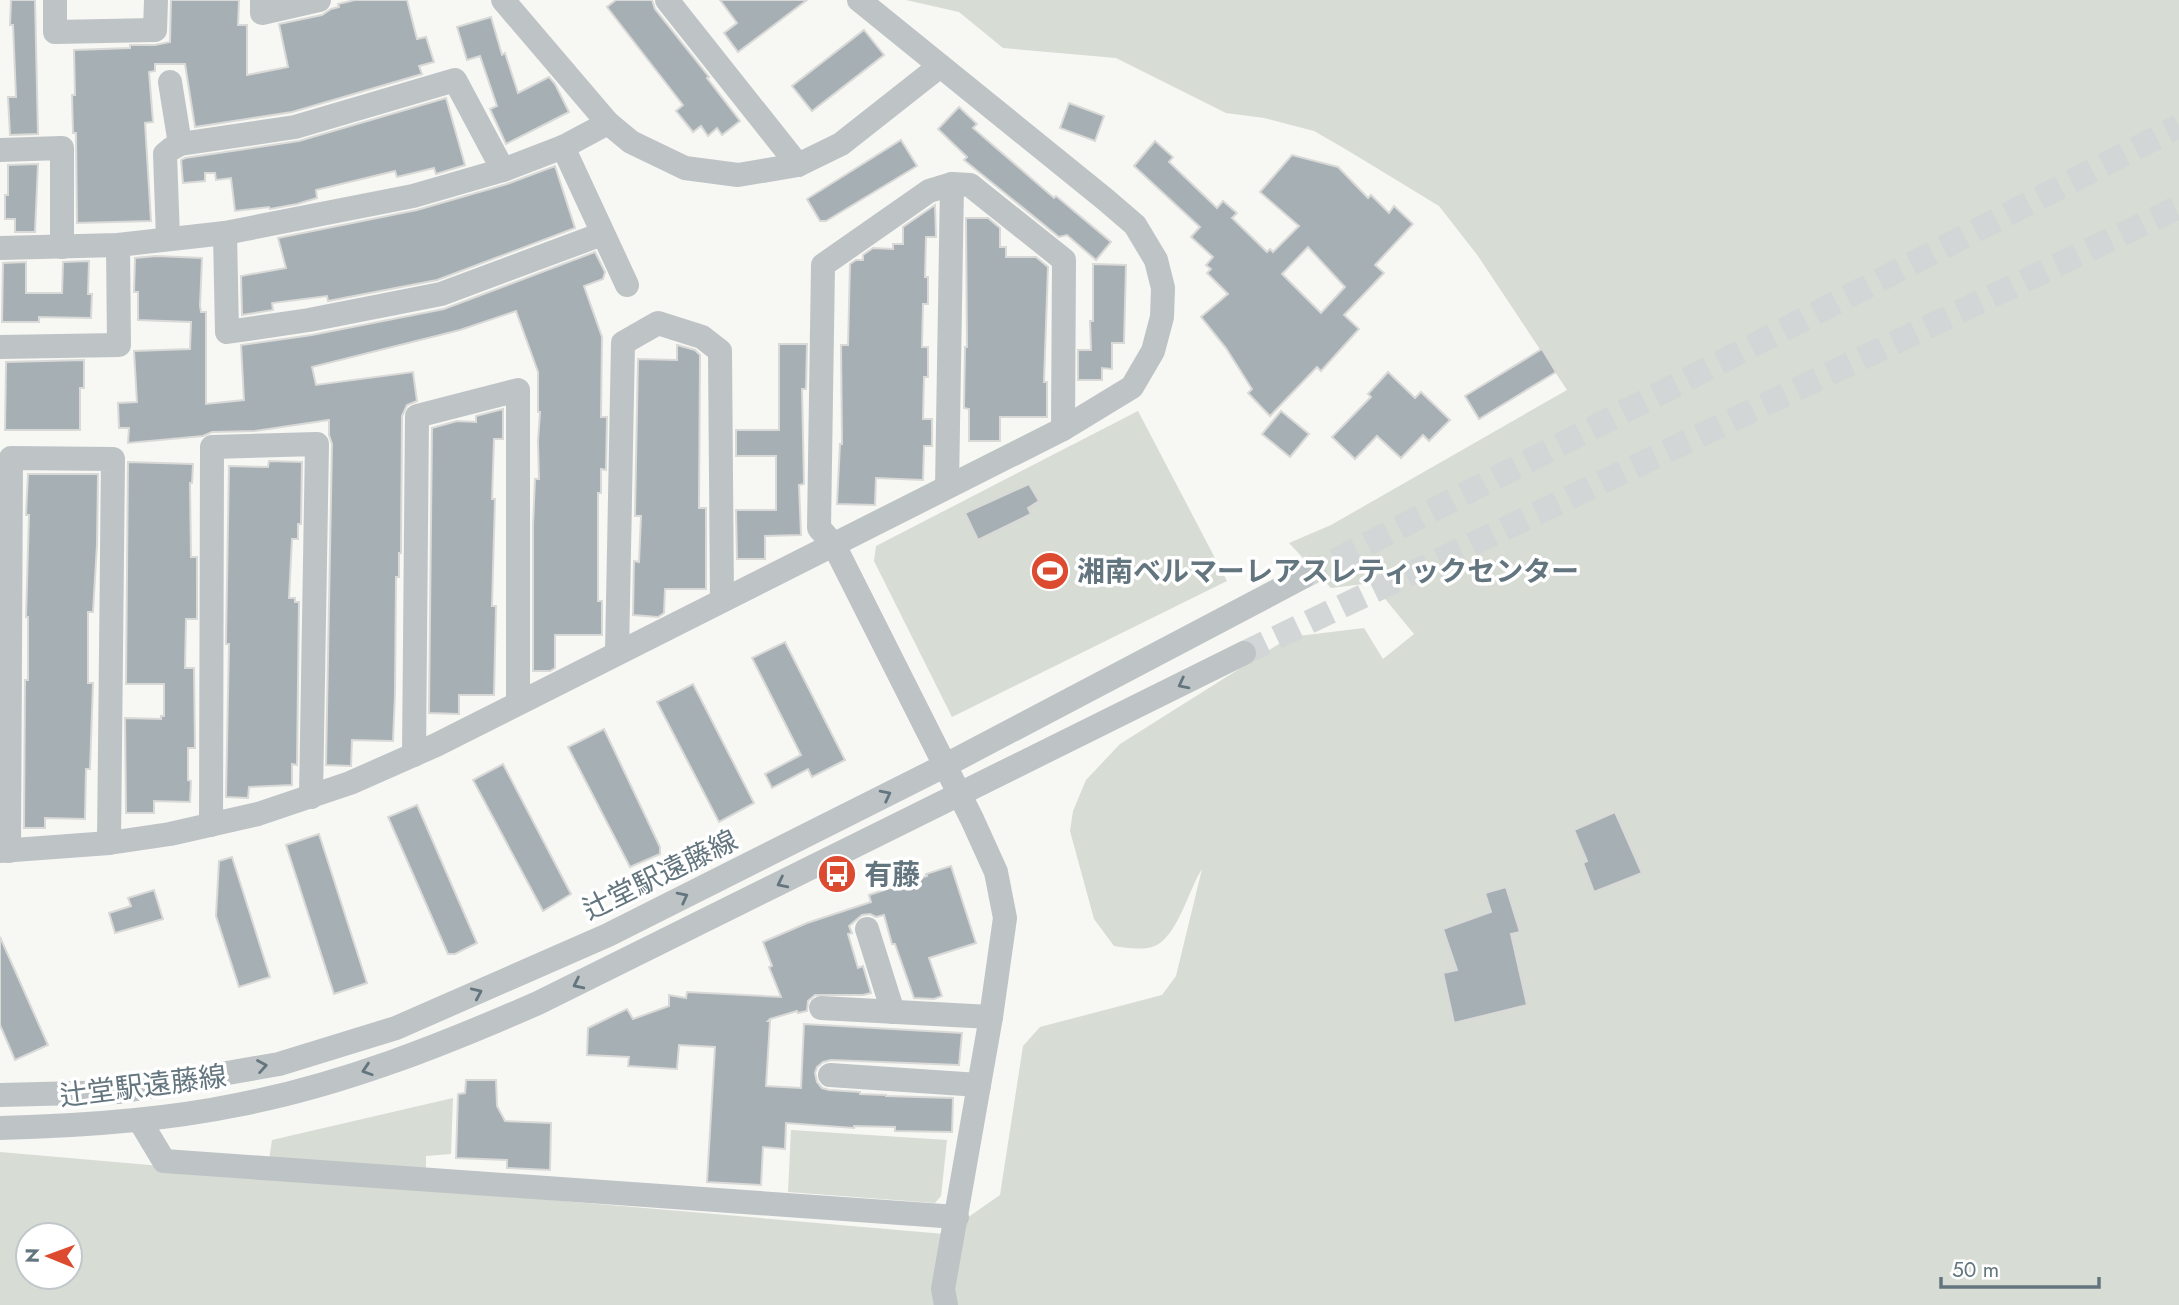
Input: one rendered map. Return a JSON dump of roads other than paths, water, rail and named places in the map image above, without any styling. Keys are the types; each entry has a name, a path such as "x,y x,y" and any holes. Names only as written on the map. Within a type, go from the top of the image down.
{"street":[{"path":"55,0 55,32 155,30 156,0"},
{"path":"262,0 262,13 319,0"},
{"path":"503,0 608,123 631,142 685,168 738,174 798,165 841,144 940,66"},
{"path":"667,0 798,165"},
{"path":"109,843 113,460 11,458 5,851 109,843 170,834 258,814 350,783 414,755 834,545 1063,429 1132,387 1153,351 1163,317 1163,288 1156,260 1135,225 859,0"},
{"path":"168,238 165,154 180,144 295,127 455,80 503,170"},
{"path":"170,82 180,144"},
{"path":"0,248 118,245 225,233 413,196 503,170 563,147 608,123"},
{"path":"563,147 627,285"},
{"path":"0,150 62,148 62,247"},
{"path":"946,1305 943,1289 991,1017 1005,918 996,872 834,545 820,528 823,265 929,191 953,184 970,185 1064,260 1063,429"},
{"path":"947,487 953,184"},
{"path":"225,233 227,332 309,320 441,294 602,234"},
{"path":"0,347 119,345 118,245"},
{"path":"617,653 623,343 658,323 702,337 720,351 722,600"},
{"path":"414,755 417,416 518,390 519,702"},
{"path":"211,825 212,447 317,444 311,797"},
{"name":"辻堂駅遠藤線","path":"0,1096 119,1091 279,1063 396,1028 608,935 944,765 1303,577"},
{"name":"辻堂駅遠藤線","path":"0,1128 139,1121 238,1105 320,1085 469,1033 538,1003 1244,653"},
{"path":"866,929 893,1012"},
{"path":"821,1008 991,1017"},
{"path":"830,1075 979,1085"},
{"path":"139,1121 164,1161 957,1217"}],"tunnel":[{"path":"1303,577 2179,126"},
{"path":"1244,653 2179,207"}],"place":[{"name":"湘南ベルマーレアスレティックセンター","path":"1050,571"},
{"name":"有藤","path":"837,874"}]}
